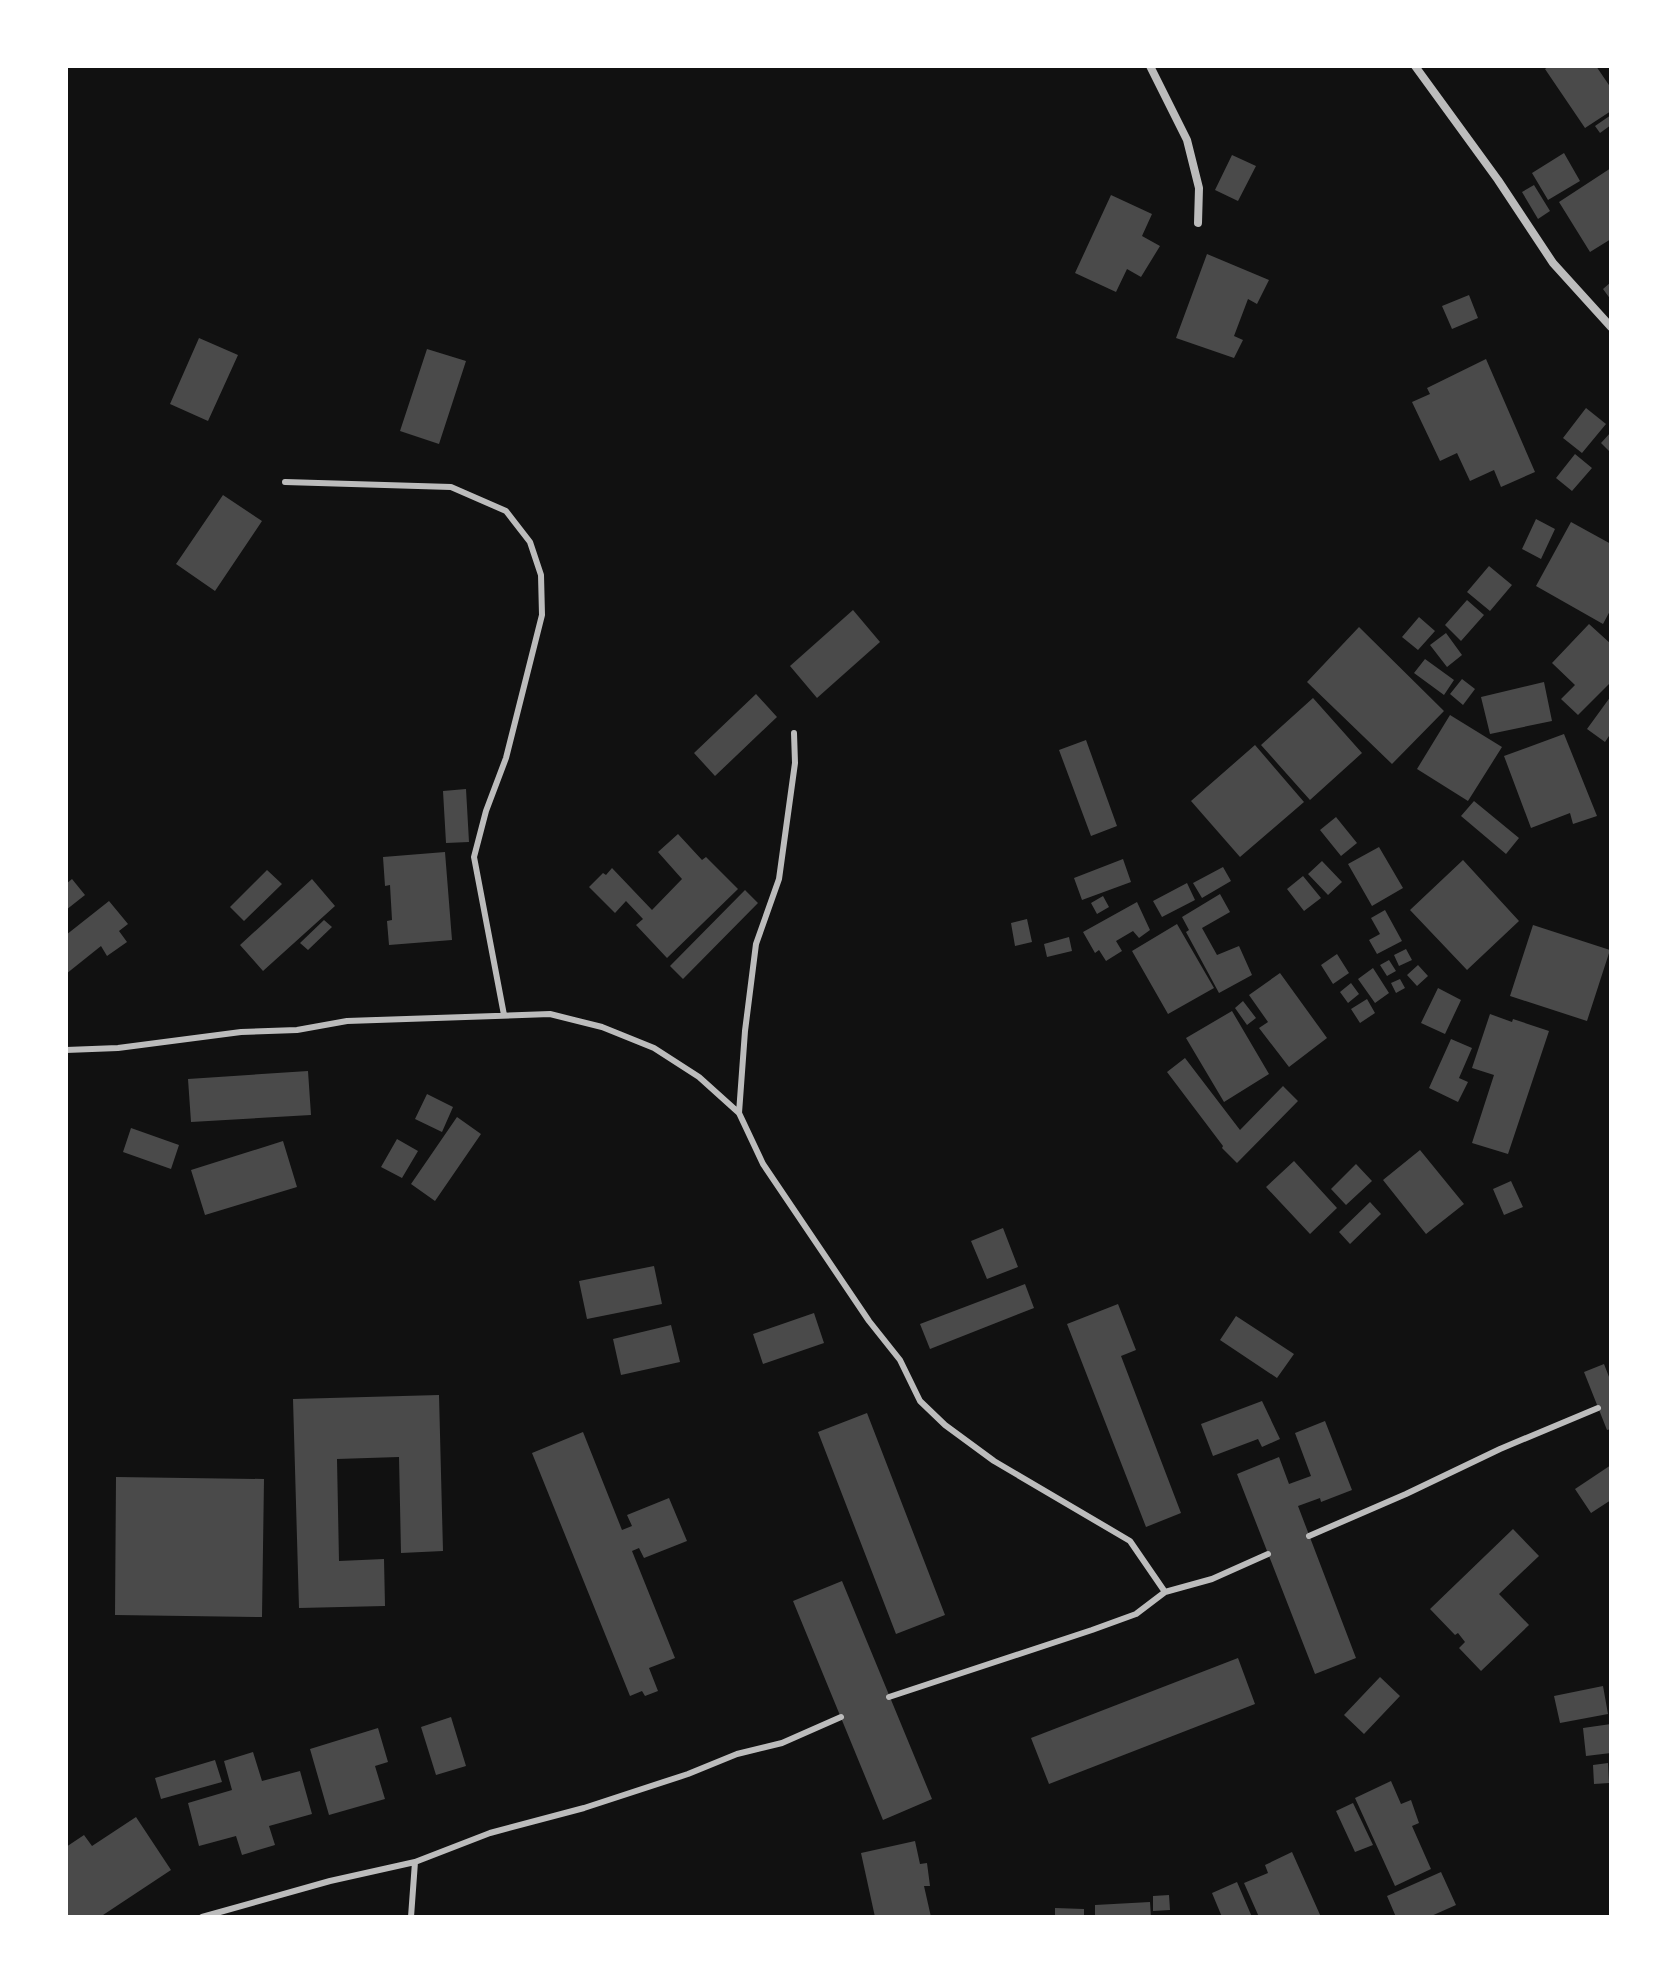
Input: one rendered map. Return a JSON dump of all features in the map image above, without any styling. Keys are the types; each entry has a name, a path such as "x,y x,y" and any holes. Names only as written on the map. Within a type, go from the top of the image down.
{"street":[{"path":"1150,66 1187,140 1199,188 1198,223"},
{"path":"1415,66 1498,180 1553,263 1611,327"}],"lane":[{"path":"285,482 451,487 506,511 530,542 541,575 542,615 506,758 486,811 474,857 504,1015"},
{"path":"739,1113 756,944 779,879 795,763 794,733"},
{"path":"66,1050 118,1048 241,1032 297,1030 347,1021 550,1014 602,1027 654,1048 699,1077 739,1113 763,1164 861,1310 900,1360 920,1401 945,1425 994,1461 1130,1541 1165,1592"},
{"path":"1309,1536 1598,1408"},
{"path":"889,1697 1136,1614 1165,1592 1212,1579 1268,1554"},
{"path":"202,1917 330,1881 415,1862 490,1833 584,1808 688,1774 737,1754 782,1743 841,1717"},
{"path":"411,1917 415,1862"}],"building":[{"path":"1549,66 1596,66 1611,88 1611,111 1585,128 1545,69"},
{"path":"1611,115 1611,125 1600,133 1595,126"},
{"path":"1564,153 1580,181 1548,200 1532,173"},
{"path":"1232,155 1256,166 1238,201 1215,190"},
{"path":"1611,168 1611,239 1590,252 1559,202"},
{"path":"1534,185 1550,211 1538,219 1522,192"},
{"path":"1111,195 1152,214 1142,236 1160,246 1141,277 1127,269 1116,292 1075,273"},
{"path":"1207,254 1269,280 1257,304 1248,299 1234,336 1243,340 1234,358 1176,338"},
{"path":"1611,282 1611,300 1603,289"},
{"path":"1469,295 1478,318 1452,329 1442,306"},
{"path":"199,338 238,355 208,421 170,404"},
{"path":"427,349 466,361 439,444 400,431"},
{"path":"1486,359 1535,472 1501,487 1494,470 1470,481 1457,453 1440,461 1412,402 1430,394 1427,388"},
{"path":"1586,408 1606,424 1582,453 1563,438"},
{"path":"1611,432 1611,449 1609,451 1601,443"},
{"path":"1575,454 1592,468 1572,491 1556,478"},
{"path":"223,495 262,521 215,591 176,564"},
{"path":"1536,519 1555,529 1541,559 1522,549"},
{"path":"1571,522 1611,544 1611,609 1603,624 1536,586"},
{"path":"1489,566 1512,585 1490,611 1467,592"},
{"path":"1467,600 1484,615 1461,641 1445,625"},
{"path":"853,610 880,642 817,698 790,666"},
{"path":"1419,617 1435,631 1418,650 1402,637"},
{"path":"1589,624 1611,644 1611,682 1578,715 1561,699 1575,685 1552,663"},
{"path":"1359,627 1444,711 1392,764 1307,682"},
{"path":"1446,633 1462,655 1447,667 1430,645"},
{"path":"1425,659 1454,680 1444,695 1414,673"},
{"path":"1462,679 1475,689 1463,705 1450,694"},
{"path":"1544,682 1552,721 1490,734 1481,697"},
{"path":"756,694 777,717 715,776 694,753"},
{"path":"1611,696 1611,733 1605,742 1587,729"},
{"path":"1313,698 1362,753 1310,800 1261,745"},
{"path":"1450,715 1502,747 1468,801 1417,769"},
{"path":"1564,734 1597,816 1573,824 1570,813 1531,828 1504,756"},
{"path":"1086,740 1117,826 1091,836 1059,750"},
{"path":"1255,745 1304,802 1240,857 1191,801"},
{"path":"466,789 469,842 446,843 443,791"},
{"path":"1474,801 1519,838 1506,854 1461,816"},
{"path":"1336,817 1357,843 1341,856 1320,830"},
{"path":"678,834 702,860 706,857 738,889 667,958 636,925 643,919 626,901 615,913 589,887 612,868 652,910 682,879 658,852"},
{"path":"1379,847 1403,888 1372,906 1348,864"},
{"path":"445,852 452,940 389,945 387,921 392,920 390,885 385,886 383,857"},
{"path":"1123,859 1131,882 1082,900 1074,878"},
{"path":"1463,860 1519,921 1467,970 1410,910"},
{"path":"1322,861 1342,882 1328,895 1308,874"},
{"path":"1223,867 1231,881 1202,898 1193,883"},
{"path":"267,870 282,884 244,921 230,907"},
{"path":"1303,876 1321,898 1304,911 1287,889"},
{"path":"72,879 85,895 66,910 66,884"},
{"path":"312,879 335,906 263,971 240,945"},
{"path":"1187,883 1195,900 1162,917 1153,901"},
{"path":"745,890 758,903 683,979 670,966"},
{"path":"1220,894 1230,912 1202,928 1217,955 1239,946 1252,975 1219,993 1186,932 1189,930 1182,917"},
{"path":"1103,896 1109,907 1097,914 1091,903"},
{"path":"109,901 128,924 119,931 127,942 107,956 101,946 66,974 66,935"},
{"path":"1137,902 1150,930 1139,938 1133,931 1116,941 1122,951 1106,961 1099,950 1095,953 1083,932"},
{"path":"1385,910 1402,941 1377,954 1369,940 1380,934 1371,918"},
{"path":"1027,919 1032,942 1015,946 1011,923"},
{"path":"324,920 332,927 308,950 300,943"},
{"path":"1177,924 1214,988 1168,1014 1132,951"},
{"path":"1533,925 1610,950 1587,1021 1510,996"},
{"path":"1069,937 1072,951 1047,957 1044,944"},
{"path":"1406,949 1412,960 1399,966 1394,955"},
{"path":"1337,954 1349,973 1333,984 1321,965"},
{"path":"1389,960 1396,971 1387,976 1380,965"},
{"path":"1418,965 1428,976 1417,986 1407,975"},
{"path":"1373,968 1389,993 1375,1003 1358,979"},
{"path":"1280,973 1327,1038 1289,1067 1259,1028 1268,1022 1249,995"},
{"path":"1400,979 1405,988 1396,993 1391,983"},
{"path":"1351,983 1359,994 1348,1003 1340,992"},
{"path":"1438,988 1461,1000 1445,1034 1421,1023"},
{"path":"1367,999 1375,1013 1360,1023 1351,1009"},
{"path":"1243,1001 1256,1018 1247,1025 1235,1008"},
{"path":"1232,1011 1269,1074 1224,1102 1186,1038"},
{"path":"1490,1014 1549,1031 1508,1154 1472,1143 1494,1075 1472,1068"},
{"path":"1451,1039 1472,1048 1459,1078 1468,1082 1458,1102 1429,1088"},
{"path":"1185,1058 1240,1130 1283,1086 1298,1101 1237,1163 1222,1148 1167,1072"},
{"path":"308,1071 311,1115 191,1122 188,1079"},
{"path":"427,1094 453,1107 442,1132 415,1119"},
{"path":"457,1117 481,1134 435,1201 411,1184"},
{"path":"131,1128 179,1145 171,1169 123,1152"},
{"path":"397,1139 418,1151 402,1178 381,1167"},
{"path":"283,1141 297,1187 205,1215 191,1170"},
{"path":"1420,1150 1464,1204 1426,1234 1383,1180"},
{"path":"1294,1161 1337,1208 1310,1234 1266,1187"},
{"path":"1356,1164 1372,1181 1346,1205 1331,1189"},
{"path":"1511,1181 1523,1207 1504,1215 1493,1189"},
{"path":"1370,1202 1381,1214 1350,1244 1339,1232"},
{"path":"1003,1228 1018,1267 987,1279 971,1241"},
{"path":"654,1266 662,1304 587,1319 579,1281"},
{"path":"1025,1284 1034,1308 930,1349 920,1324"},
{"path":"1118,1304 1136,1350 1121,1356 1181,1513 1146,1527 1067,1324"},
{"path":"814,1313 824,1343 763,1364 753,1334"},
{"path":"1236,1316 1294,1354 1277,1378 1220,1340"},
{"path":"671,1325 680,1362 621,1375 613,1339"},
{"path":"1604,1364 1611,1382 1611,1429 1607,1430 1584,1372"},
{"path":"439,1395 443,1551 401,1553 399,1457 337,1459 339,1561 384,1559 385,1606 299,1608 293,1399"},
{"path":"1262,1401 1280,1439 1262,1447 1258,1439 1213,1456 1201,1424"},
{"path":"867,1413 945,1615 896,1634 818,1432"},
{"path":"1325,1421 1352,1490 1321,1502 1320,1498 1298,1506 1356,1658 1315,1674 1237,1474 1279,1457 1289,1484 1311,1476 1295,1433"},
{"path":"583,1432 622,1530 632,1526 627,1515 669,1498 687,1541 644,1558 639,1548 632,1551 675,1658 649,1668 658,1691 645,1696 642,1691 630,1696 532,1453"},
{"path":"1611,1465 1611,1500 1591,1513 1575,1489"},
{"path":"116,1477 264,1479 262,1617 115,1615"},
{"path":"1513,1529 1539,1556 1499,1594 1529,1625 1481,1671 1459,1648 1465,1642 1458,1633 1455,1635 1430,1609"},
{"path":"842,1581 932,1799 883,1820 793,1601"},
{"path":"1238,1658 1255,1704 1049,1784 1031,1738"},
{"path":"1380,1677 1400,1696 1364,1734 1344,1715"},
{"path":"1603,1686 1608,1714 1560,1723 1554,1696"},
{"path":"451,1717 466,1766 436,1775 421,1727"},
{"path":"1611,1724 1611,1753 1586,1756 1583,1728"},
{"path":"378,1728 388,1762 375,1766 385,1799 329,1815 310,1749"},
{"path":"253,1752 262,1781 300,1771 312,1814 269,1826 275,1845 242,1855 236,1836 199,1846 188,1803 232,1790 224,1761"},
{"path":"215,1760 222,1782 161,1799 155,1778"},
{"path":"1608,1763 1609,1783 1594,1784 1593,1765"},
{"path":"1391,1781 1401,1804 1411,1800 1419,1823 1412,1826 1431,1869 1395,1886 1355,1798"},
{"path":"1353,1803 1373,1845 1355,1852 1336,1811"},
{"path":"136,1817 171,1870 100,1917 66,1917 66,1847 84,1835 92,1846"},
{"path":"915,1841 920,1864 927,1863 930,1886 924,1886 931,1917 875,1917 861,1853"},
{"path":"1292,1852 1321,1917 1259,1917 1244,1883 1268,1873 1265,1865"},
{"path":"1441,1872 1456,1905 1429,1917 1396,1917 1387,1896"},
{"path":"1237,1882 1252,1917 1222,1917 1212,1893"},
{"path":"1169,1895 1170,1910 1153,1911 1153,1896"},
{"path":"1150,1902 1151,1917 1095,1917 1095,1905"},
{"path":"1055,1908 1084,1909 1084,1917 1055,1917"}]}
